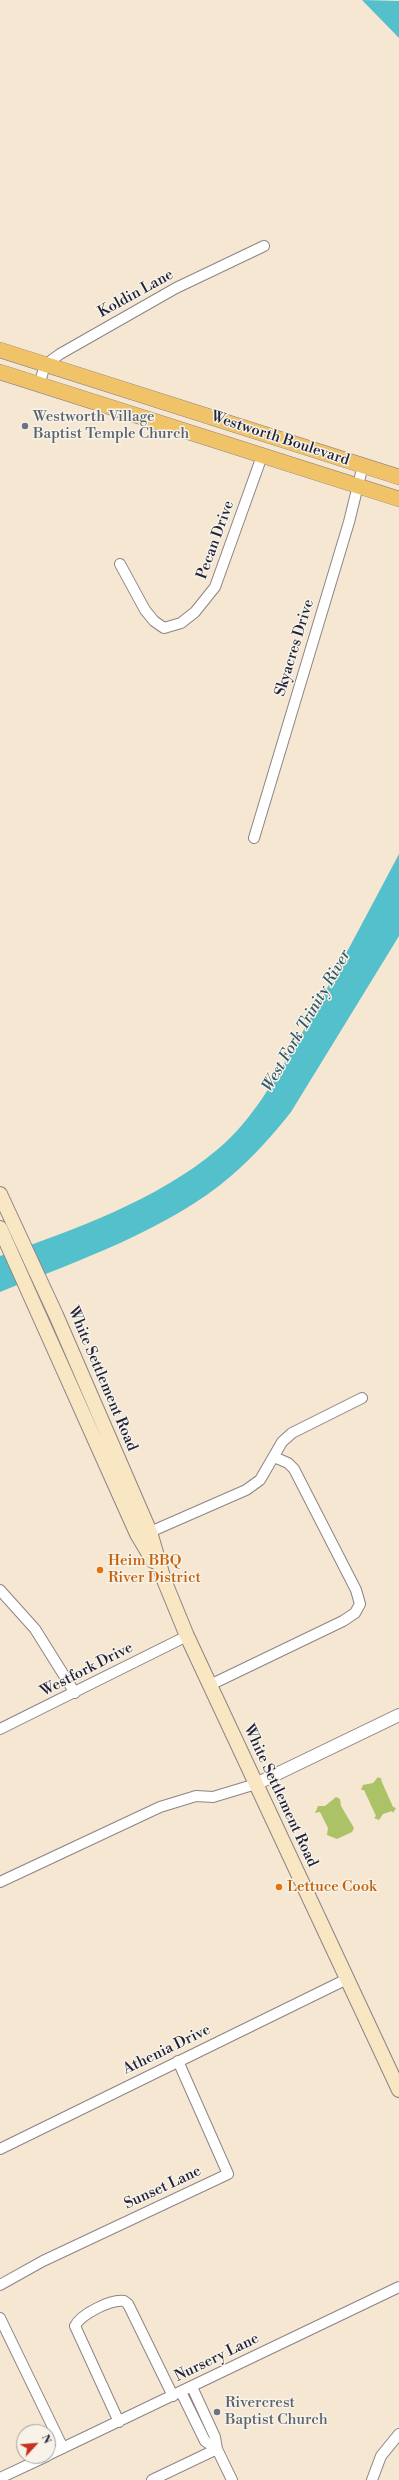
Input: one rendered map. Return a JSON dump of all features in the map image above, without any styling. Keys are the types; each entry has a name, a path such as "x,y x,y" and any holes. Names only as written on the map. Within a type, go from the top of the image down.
{"main road":[{"name":"Westworth Boulevard","path":"0,350 399,477"},
{"name":"Westworth Boulevard","path":"0,372 399,499"},
{"name":"White Settlement Road","path":"0,1194 56,1315 132,1507 138,1534 164,1580"},
{"name":"White Settlement Road","path":"0,1228 132,1507 150,1532 164,1580 187,1636 399,2090"}],"street":[{"name":"Koldin Lane","path":"45,365 60,354 176,288 264,246"},
{"path":"39,385 45,365"},
{"name":"Pecan Drive","path":"120,564 154,621 164,628 181,623 195,612 216,586 262,456"},
{"name":"Skyacres Drive","path":"254,838 349,522 356,485 362,465"},
{"path":"150,1532 246,1490 260,1480 282,1442 292,1434 362,1398"},
{"path":"210,1685 343,1621 355,1613 360,1604 356,1590 294,1469 288,1463 274,1457"},
{"path":"0,1590 35,1629 75,1693"},
{"name":"Westfork Drive","path":"0,1729 187,1636"},
{"path":"0,1882 160,1807 196,1796 213,1797 256,1784 399,1715"},
{"name":"Athenia Drive","path":"0,2149 348,1979"},
{"name":"Sunset Lane","path":"0,2286 43,2261 228,2174 178,2061"},
{"name":"Nursery Lane","path":"56,2452 399,2287"},
{"path":"119,2422 75,2326 84,2317 114,2301 124,2301 128,2304 177,2394 205,2441 217,2449"},
{"path":"0,2318 63,2448"},
{"path":"192,2387 216,2436 217,2449 232,2480"},
{"path":"372,2480 381,2456 399,2434"},
{"path":"152,2480 217,2449"},
{"name":"Nursery Lane","path":"0,2478 30,2464"}],"green space":[{"path":"378,1777 382,1779 381,1780 393,1807 396,1808 393,1813 392,1811 383,1814 379,1820 374,1818 376,1816 364,1790 361,1790 363,1785 373,1783"},
{"path":"336,1797 340,1799 341,1806 354,1828 352,1832 337,1839 327,1835 328,1828 320,1812 315,1813 318,1806 325,1806"}],"water":[{"path":"362,0 399,1 399,38"},
{"path":"399,854 399,936 291,1112 262,1146 231,1176 207,1195 180,1212 121,1243 0,1292 0,1256 85,1224 142,1198 169,1184 194,1167 231,1138 253,1112 272,1084 337,971"}],"place":[{"name":"Westworth Village Baptist Temple Church","path":"25,426"},
{"name":"Heim BBQ River District","path":"100,1570"},
{"name":"Lettuce Cook","path":"279,1887"},
{"name":"Rivercrest Baptist Church","path":"217,2412"}],"water label":[{"name":"West Fork Trinity River","path":"307,1021"}]}
